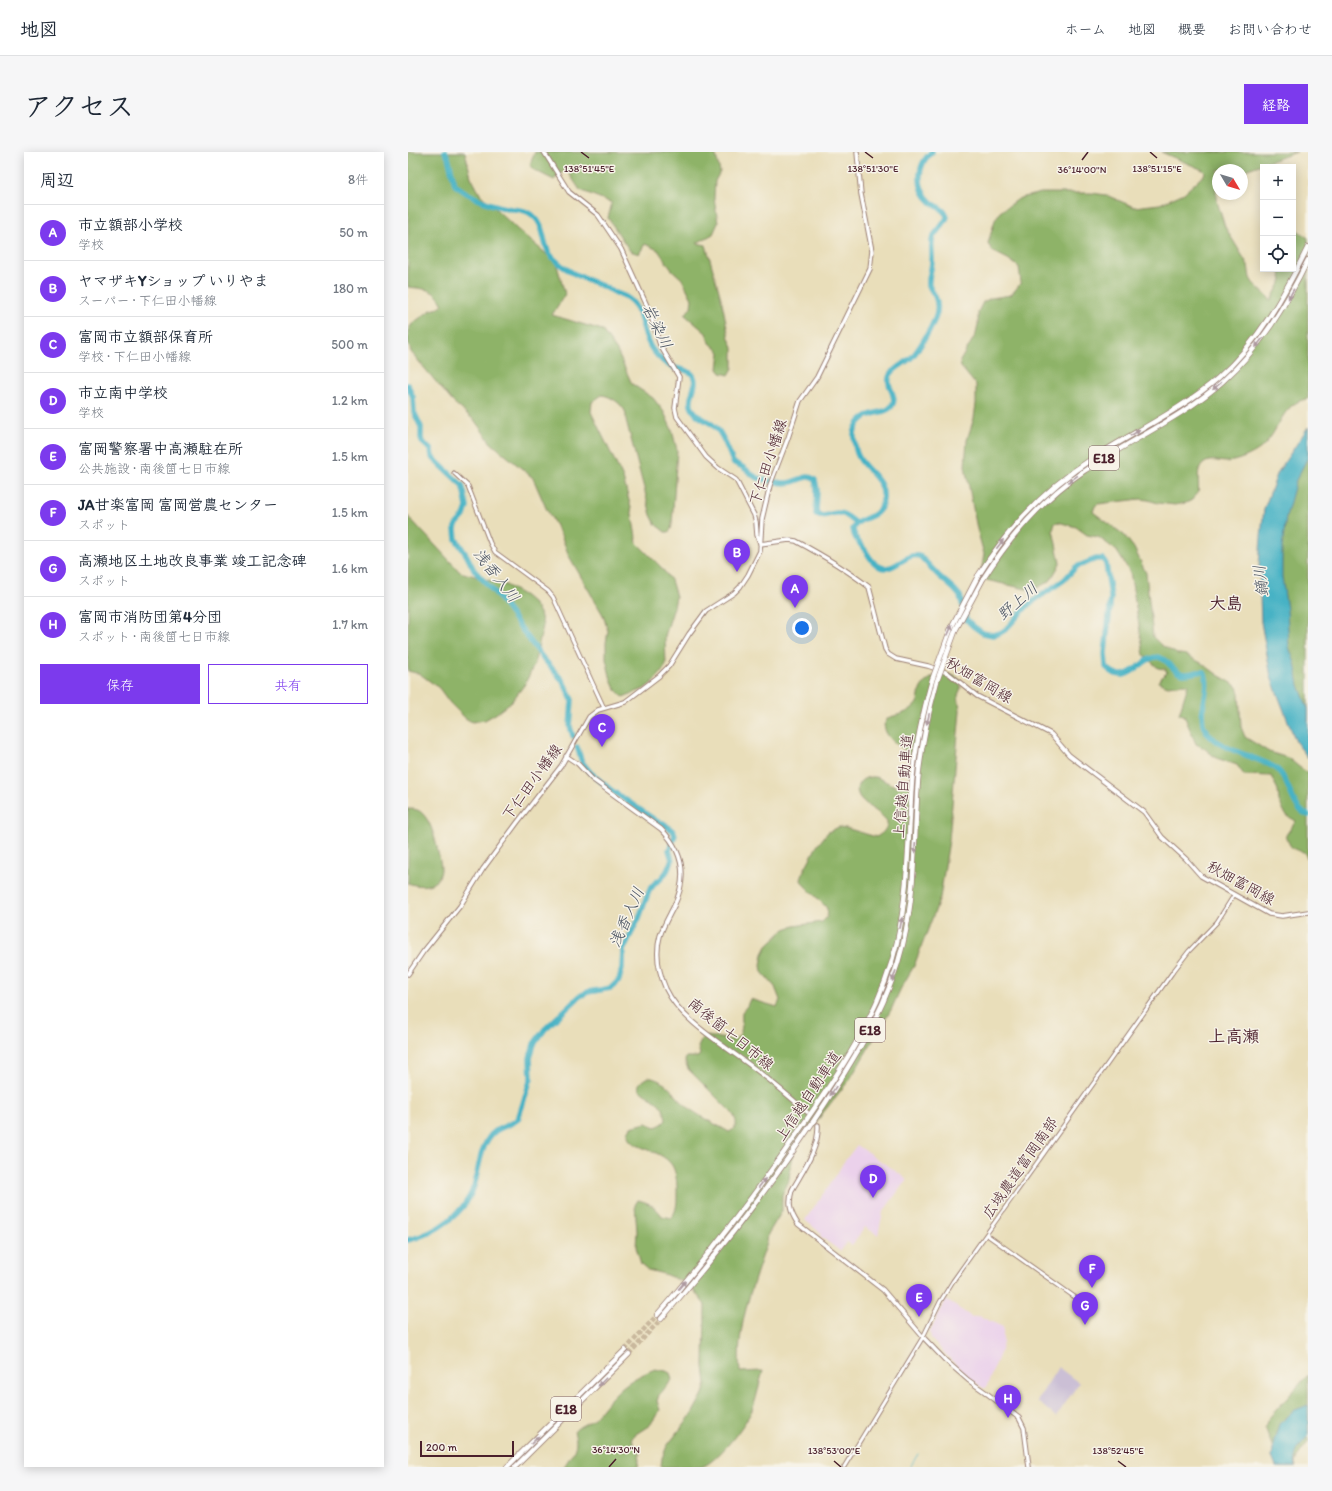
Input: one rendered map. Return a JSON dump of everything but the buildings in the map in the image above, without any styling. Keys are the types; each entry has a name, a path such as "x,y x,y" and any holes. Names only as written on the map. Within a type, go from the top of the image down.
{"highway":[{"name":"上信越自動車道","path":"656,1315 721,1238 791,1143 849,1055 878,1002 892,965 902,922 907,876 912,781 922,719 951,628 980,577 1005,537 1028,511 1054,487 1094,457 1166,415 1193,397 1218,378 1241,355 1266,323 1284,294 1308,247"},
{"name":"上信越自動車道","path":"980,577 1020,528 1056,492 1092,466 1196,402 1222,382 1246,359 1271,326 1289,298 1308,260"},
{"name":"上信越自動車道","path":"661,1319 726,1242 797,1145 853,1059 883,1004 897,966 907,923 913,877 920,758 935,680"},
{"name":"E18","path":"507,1467 625,1350"},
{"name":"E18","path":"515,1467 629,1354"}],"main road":[{"path":"544,152 569,192 598,215 621,249 649,310 660,345 679,377 675,403 676,417 706,457 718,468 736,480 754,515 756,522 756,535 760,544"},
{"name":"下仁田小幡線","path":"408,974 423,952 460,906 483,869 558,771 589,717 598,710 625,702 664,672 706,611 740,587 757,559 760,551 762,519 770,485 800,401 817,377 870,269 872,251 861,194 857,152"},
{"name":"秋畑富岡線","path":"760,544 792,540 841,566 856,577 869,587 885,649 891,657 901,661 928,666 948,674 977,696 1051,734 1069,755 1141,810 1162,836 1201,876 1269,914 1282,916 1308,912"},
{"name":"南後箇七日市線","path":"566,756 578,764 592,780 655,824 670,839 681,861 682,882 676,901 660,935 657,950 660,969 667,990 682,1010 709,1036 751,1065 807,1112"},
{"path":"818,1125 817,1142 792,1190 789,1203 790,1210 798,1224 884,1290 923,1338 945,1360 968,1380 1019,1418 1025,1434 1029,1467"}],"street":[{"path":"454,472 468,486 490,544 495,552 548,591 553,597 604,708"},
{"name":"広域農道富岡南部","path":"844,1467 923,1338 945,1293 1172,973 1189,951 1217,922 1234,895"},
{"path":"987,1235 1086,1305"}],"shaded area":[{"path":"857,1145 907,1179 883,1212 878,1235 865,1227 852,1245 847,1242 840,1251 820,1236 822,1234 805,1220 843,1163"},
{"path":"946,1300 972,1317 979,1316 1003,1327 1003,1342 1001,1351 986,1388 983,1388 967,1376 967,1374 931,1339 930,1332"},
{"path":"1058,1367 1079,1383 1056,1417 1037,1401"}],"green space":[{"path":"408,152 465,152 471,177 480,194 518,230 556,262 565,294 552,315 602,330 617,351 632,384 653,398 664,412 672,430 677,450 672,525 669,532 665,532 656,525 651,515 626,420 625,411 612,398 602,395 592,402 591,412 623,478 631,508 637,543 661,567 671,580 676,597 665,636 666,665 652,683 644,689 623,697 615,689 611,680 606,659 608,631 603,615 569,556 561,535 546,508 533,478 491,443 475,421 452,401 411,352 408,340 408,331 410,327 413,323 431,310 439,308 443,305 440,299 433,292 408,287"},
{"path":"535,152 715,152 720,172 715,181 714,198 718,223 713,234 697,243 706,245 722,302 729,338 733,348 733,368 729,375 721,373 718,369 720,352 710,343 706,333 685,315 691,307 692,299 682,279 671,269 658,250 645,244 639,254 630,251 608,218 612,203 580,190 566,169 554,180 534,170 530,164"},
{"path":"1161,152 1297,152 1248,169 1248,164 1212,164 1212,200 1217,200 1225,227 1248,265 1250,278 1253,283 1271,300 1282,280 1280,272 1296,272 1296,229 1308,238 1308,399 1299,401 1286,412 1273,434 1257,451 1236,460 1227,462 1209,461 1203,464 1198,474 1198,493 1192,500 1175,505 1141,499 1098,504 1095,506 1093,512 1124,535 1134,548 1146,573 1153,637 1161,645 1177,654 1186,655 1203,664 1237,687 1239,693 1241,727 1245,737 1269,752 1288,758 1308,774 1308,860 1304,852 1294,849 1289,843 1286,835 1296,821 1286,815 1279,801 1278,790 1271,776 1244,775 1237,765 1216,758 1204,748 1196,744 1184,715 1179,714 1188,685 1183,684 1168,686 1158,682 1167,672 1165,669 1158,668 1144,655 1130,572 1116,550 1098,537 1087,535 1076,527 1058,522 1055,523 1053,530 1060,563 1050,581 1035,589 1026,589 986,580 981,573 984,554 977,529 965,466 967,440 974,418 976,404 976,385 961,367 960,361 976,334 978,312 983,302 991,298 1011,295 1021,283 1019,267 1008,259 992,251 988,243 995,220 1000,212 1020,198 1041,193 1092,193 1106,195 1134,207 1160,204 1184,193 1204,175 1205,172"},
{"path":"1308,448 1308,722 1288,677 1278,520"},
{"path":"408,516 460,572 506,585 525,596 534,604 540,613 543,626 534,665 525,684 512,701 485,720 472,722 465,718 450,703 439,688 420,674 408,671"},
{"path":"945,673 960,680 961,688 958,695 960,710 949,840 940,898 914,966 901,988 891,1010 850,1079 822,1114 814,1127 807,1127 797,1141 790,1169 789,1180 782,1195 782,1211 768,1234 767,1242 751,1290 740,1339 740,1372 763,1371 752,1410 730,1443 707,1464 701,1467 661,1467 662,1458 667,1446 692,1414 703,1394 706,1384 704,1366 705,1305 689,1284 664,1274 648,1270 641,1264 636,1247 637,1231 635,1205 638,1200 646,1202 652,1205 662,1216 671,1218 676,1207 677,1191 675,1174 669,1161 657,1153 637,1145 629,1138 628,1132 631,1127 646,1123 656,1127 666,1120 661,1107 656,1101 639,1089 639,1085 648,1077 656,1079 667,1086 683,1103 698,1115 729,1132 736,1126 736,1121 732,1113 688,1069 685,1061 686,1057 698,1057 700,1054 698,1047 702,1039 707,1036 734,1040 740,1034 742,1028 742,1012 750,999 777,1007 780,1000 775,987 762,972 761,965 763,954 767,946 785,929 794,926 822,922 827,917 828,912 826,907 804,885 801,880 803,872 817,846 828,832 839,827 876,837 884,831 887,826 887,821 861,799 858,795 857,787 861,781 869,777 878,778 897,786 906,785 913,778 916,771 916,764 910,754 890,739 886,733 884,725 888,718 909,711 914,707 924,683 937,675"},
{"path":"408,809 414,809 422,813 430,825 435,838 441,869 440,875 434,883 429,885 413,885 408,883"},
{"path":"655,1369 670,1373 672,1380 659,1395 657,1401 660,1410 650,1425 632,1438 633,1443 640,1453 638,1467 564,1467 574,1451 576,1438 574,1432 594,1418 609,1400 629,1382"},
{"path":"1308,1375 1308,1442 1297,1457 1295,1463 1296,1467 1280,1467 1265,1427 1268,1419"}],"water":[{"name":"鏑川","path":"1308,427 1308,457 1296,480 1286,517 1282,548 1282,577 1287,609 1289,647 1295,663 1299,685 1308,709 1308,758 1296,742 1271,677 1261,622 1259,565 1264,509 1278,472"},
{"path":"1308,1405 1308,1436 1296,1454 1294,1463 1295,1467 1276,1467 1272,1457 1274,1440 1279,1424 1295,1410"}],"waterway":[{"name":"岩染川","path":"445,152 448,157 455,185 466,193 485,202 505,208 528,212 540,224 549,253 561,265 568,270 630,300 638,310 646,337 657,355 668,365 692,374 695,382 691,399 692,408 697,415 714,426 720,432 733,462 754,476 766,480 790,483 805,477 812,478 815,480 817,489 816,514 825,516 841,513 848,516 856,523"},
{"name":"野上川","path":"932,152 923,163 920,177 921,184 926,197 943,210 947,217 933,237 932,243 932,264 929,285 936,299 937,313 921,345 911,358 894,370 890,375 889,383 894,399 891,407 888,410 868,415 863,418 854,432 857,454 878,480 882,487 883,495 880,510 855,525 853,529 856,538 871,559 883,568 894,566 910,557 921,557 960,596 966,619 983,633 993,635 1005,630 1029,604 1064,580 1076,567 1096,559 1103,559 1106,564 1111,597 1105,653 1106,667 1114,673 1121,675 1128,674 1146,661 1158,657 1183,674 1204,672 1207,686 1202,715 1205,729 1210,736 1226,747 1274,767 1284,778 1297,807 1308,815"},
{"name":"浅香入川","path":"408,385 413,397 414,412 421,427 422,442 431,450 432,457 462,485 467,507 464,516 456,525 456,539 474,570 496,594 542,657 563,681 572,700 570,727 573,736"},
{"name":"浅香入川","path":"408,1240 429,1233 439,1227 448,1221 464,1205 474,1186 481,1156 488,1139 498,1129 518,1119 531,1078 530,1058 534,1044 545,1029 580,996 588,992 611,988 619,980 622,968 623,950 639,918 649,891 655,883 662,878 672,860 669,850 675,835 674,832 663,823 658,822 611,790 590,772 582,762 577,747"},
{"path":"910,1467 918,1454"}],"tunnel":[{"path":"625,1350 657,1315"},
{"path":"629,1354 661,1319"}],"place":[{"name":"ヤマザキYショップ いりやま","path":"737,572"},
{"name":"市立額部小学校","path":"795,608"},
{"name":"富岡市立額部保育所","path":"602,747"},
{"name":"市立南中学校","path":"873,1198"},
{"name":"JA甘楽富岡 富岡営農センター","path":"1092,1288"},
{"name":"富岡警察署中高瀬駐在所","path":"919,1317"},
{"name":"高瀬地区土地改良事業 竣工記念碑","path":"1085,1325"},
{"name":"富岡市消防団第4分団","path":"1008,1418"}],"district":[{"name":"大島","path":"1226,603"},
{"name":"上高瀬","path":"1234,1036"}]}
